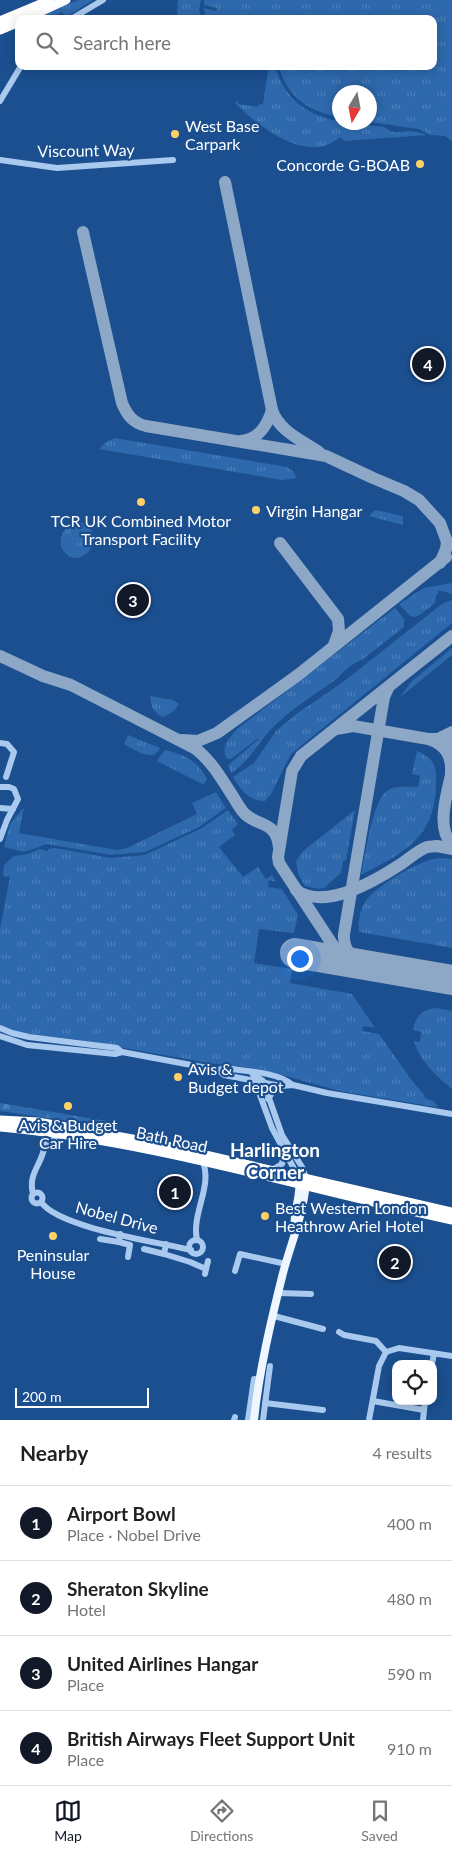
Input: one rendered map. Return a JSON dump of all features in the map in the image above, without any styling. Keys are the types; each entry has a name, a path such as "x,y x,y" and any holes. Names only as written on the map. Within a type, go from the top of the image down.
{"highway":[{"path":"16,15 50,0"},
{"path":"34,15 66,0"},
{"path":"0,22 15,15"},
{"path":"0,30 15,24"},
{"name":"Bath Road","path":"0,1120 46,1131 202,1160 452,1212"},
{"name":"Bath Road","path":"0,1127 149,1142 272,1170 319,1188 452,1220"}],"main road":[{"path":"254,1420 259,1380 267,1368 279,1293 295,1229 300,1221 303,1200 302,1181"},
{"path":"295,1229 294,1221 302,1181"},
{"path":"303,1200 319,1188"}],"street":[{"path":"78,15 103,0"},
{"path":"0,101 19,70"},
{"name":"Viscount Way","path":"0,160 57,168 173,160"},
{"path":"0,743 7,744 14,752 6,777"},
{"path":"0,787 9,787 16,792 18,799 6,820 0,839"},
{"path":"0,808 13,809"},
{"path":"0,1028 20,1036 117,1048 122,1052"},
{"path":"0,1036 27,1045 115,1054 122,1052 218,1070 225,1068 281,1086 293,1085 327,1093 452,1114"},
{"path":"252,1076 269,1074 284,1078 293,1085"},
{"path":"260,1095 263,1081 269,1074"},
{"path":"252,1076 272,1128 302,1181"},
{"path":"263,1081 282,1135 302,1167 302,1181"},
{"path":"268,1098 274,1090 281,1086"},
{"path":"45,1147 46,1131"},
{"path":"45,1147 55,1139 68,1135"},
{"name":"Nobel Drive","path":"45,1147 31,1182 33,1194 36,1192 41,1194 43,1198 40,1202 51,1211 67,1219 120,1234 190,1250"},
{"path":"272,1170 282,1164 284,1151"},
{"path":"197,1240 197,1218 207,1173 202,1160"},
{"path":"207,1173 221,1165"},
{"path":"119,1242 120,1234"},
{"path":"100,1239 130,1245 128,1257"},
{"path":"197,1240 202,1244 202,1251 196,1254 190,1250 190,1244 197,1240"},
{"path":"164,1254 166,1244"},
{"path":"144,1249 164,1254 205,1272 208,1261"},
{"path":"235,1272 240,1254 286,1264"},
{"path":"279,1293 311,1294"},
{"path":"274,1316 323,1328"},
{"path":"339,1332 344,1336 374,1340 386,1352"},
{"path":"369,1420 379,1366 386,1352 400,1348 452,1356"},
{"path":"433,1360 434,1354"},
{"path":"263,1420 267,1368"},
{"path":"248,1420 254,1379 259,1380"},
{"path":"373,1401 424,1410"},
{"path":"265,1403 324,1410"},
{"path":"422,1420 425,1405"}],"green space":[{"path":"78,0 93,0 69,15 64,15 62,12 56,15 46,15"},
{"path":"178,0 201,0 199,10 201,15 177,15"},
{"path":"204,0 452,0 452,141 445,136 431,135 419,129 377,123 377,85 332,85 332,116 318,111 309,107 293,94 282,77 280,70 437,70 437,15 205,15 204,8 216,11 217,8 204,5"},
{"path":"268,70 276,70 284,87 298,104 317,115 332,120 332,130 377,130 377,126 384,127 394,132 411,131 427,135 344,141 341,137 327,145 303,146 277,136 254,120 235,103 238,101 238,104 258,107 258,105 263,104"},
{"path":"115,438 287,467 293,471 297,478 282,480 99,449 106,442"},
{"path":"375,510 403,516 403,525 369,516"},
{"path":"78,522 85,524 90,529 93,541 87,553 81,557 73,558 63,550 61,538 66,528"},
{"path":"452,583 452,594 439,590 435,603 415,617 410,616 399,604 424,588"},
{"path":"452,600 452,623 291,754 271,794 265,801 254,799 242,790 233,777 254,763 276,731 295,715 343,682 442,604"},
{"path":"395,608 404,619 404,627 282,719 267,734 247,760 231,773 228,765 259,739 231,759 227,759 224,750 225,746 228,739 237,729"},
{"path":"452,648 452,655 399,698 412,681"},
{"path":"150,696 173,700 179,704 174,711 163,717 153,709"},
{"path":"128,735 160,748 153,755 138,752 124,744"},
{"path":"165,750 184,756 195,763 207,779 205,783 202,784 157,761"},
{"path":"417,751 433,763 436,772 434,802 430,818 415,841 391,859 361,875 373,817 382,796 388,790 395,787 418,787 420,776 412,774"},
{"path":"216,792 226,808 199,827 145,852 111,855 47,844 24,852 4,847 10,824 24,807 19,833 117,850 127,848 197,814 192,803"},
{"path":"228,810 238,824 232,830 235,835 219,847 243,877 258,867 266,879 272,875 276,882 269,880 268,887 282,889 298,915 294,933 259,929 254,963 292,969 290,983 352,994 375,1028 363,1026 362,1031 379,1034 425,1098 433,1101 438,1106 340,1091 260,1069 209,1063 79,1040 13,1031 0,1025 0,929 10,877 3,876 4,865 14,856 28,854 40,849 48,851 48,849 55,848 111,858 145,855 202,828"},
{"path":"355,810 346,860 343,861 341,873 326,887 319,889 305,886 298,873 296,861 303,851"},
{"path":"431,859 452,859 452,948 359,932 361,910 374,892 391,879 412,867"},
{"path":"436,1008 452,1011 452,1089 424,1061 414,1041 420,1042 421,1032 413,1030 417,1018 423,1012"},
{"path":"0,1103 118,1123 118,1128 0,1111"}],"taxiway":[{"path":"225,182 272,410 285,429 319,452"},
{"path":"83,232 122,403 131,418 137,423 146,426 326,456 404,491 419,500 440,523 447,542 440,563"},
{"path":"241,441 257,435 268,421 272,410"},
{"path":"280,543 338,619 339,631 334,645"},
{"path":"182,740 198,741 217,733 298,675 446,557"},
{"path":"352,963 338,953 279,863 278,857 292,771 301,756 452,636"},
{"path":"0,656 43,676 71,685 196,749 216,770 245,814 271,829 279,847"},
{"path":"364,965 346,949 344,934 384,697 388,688"},
{"path":"336,729 353,726 452,743"},
{"path":"452,732 438,739 429,739 440,744 447,752 451,773 452,771"},
{"path":"452,770 443,819 444,829 452,844"},
{"path":"296,890 308,896 335,895 350,891 378,878 427,847 437,846 452,849"}],"runway":[{"path":"295,953 452,980"}],"place":[{"name":"West Base Carpark","path":"175,134"},
{"name":"Concorde G-BOAB","path":"420,164"},
{"name":"British Airways Fleet Support Unit","path":"428,364"},
{"name":"TCR UK Combined Motor Transport Facility","path":"141,502"},
{"name":"Virgin Hangar","path":"256,510"},
{"name":"United Airlines Hangar","path":"133,600"},
{"name":"Avis & Budget depot","path":"178,1077"},
{"name":"Avis & Budget Car Hire","path":"68,1106"},
{"name":"Airport Bowl","path":"175,1192"},
{"name":"Best Western London Heathrow Ariel Hotel","path":"265,1216"},
{"name":"Peninsular House","path":"53,1236"},
{"name":"Sheraton Skyline","path":"395,1262"}],"district":[{"name":"Harlington Corner","path":"275,1160"}]}
